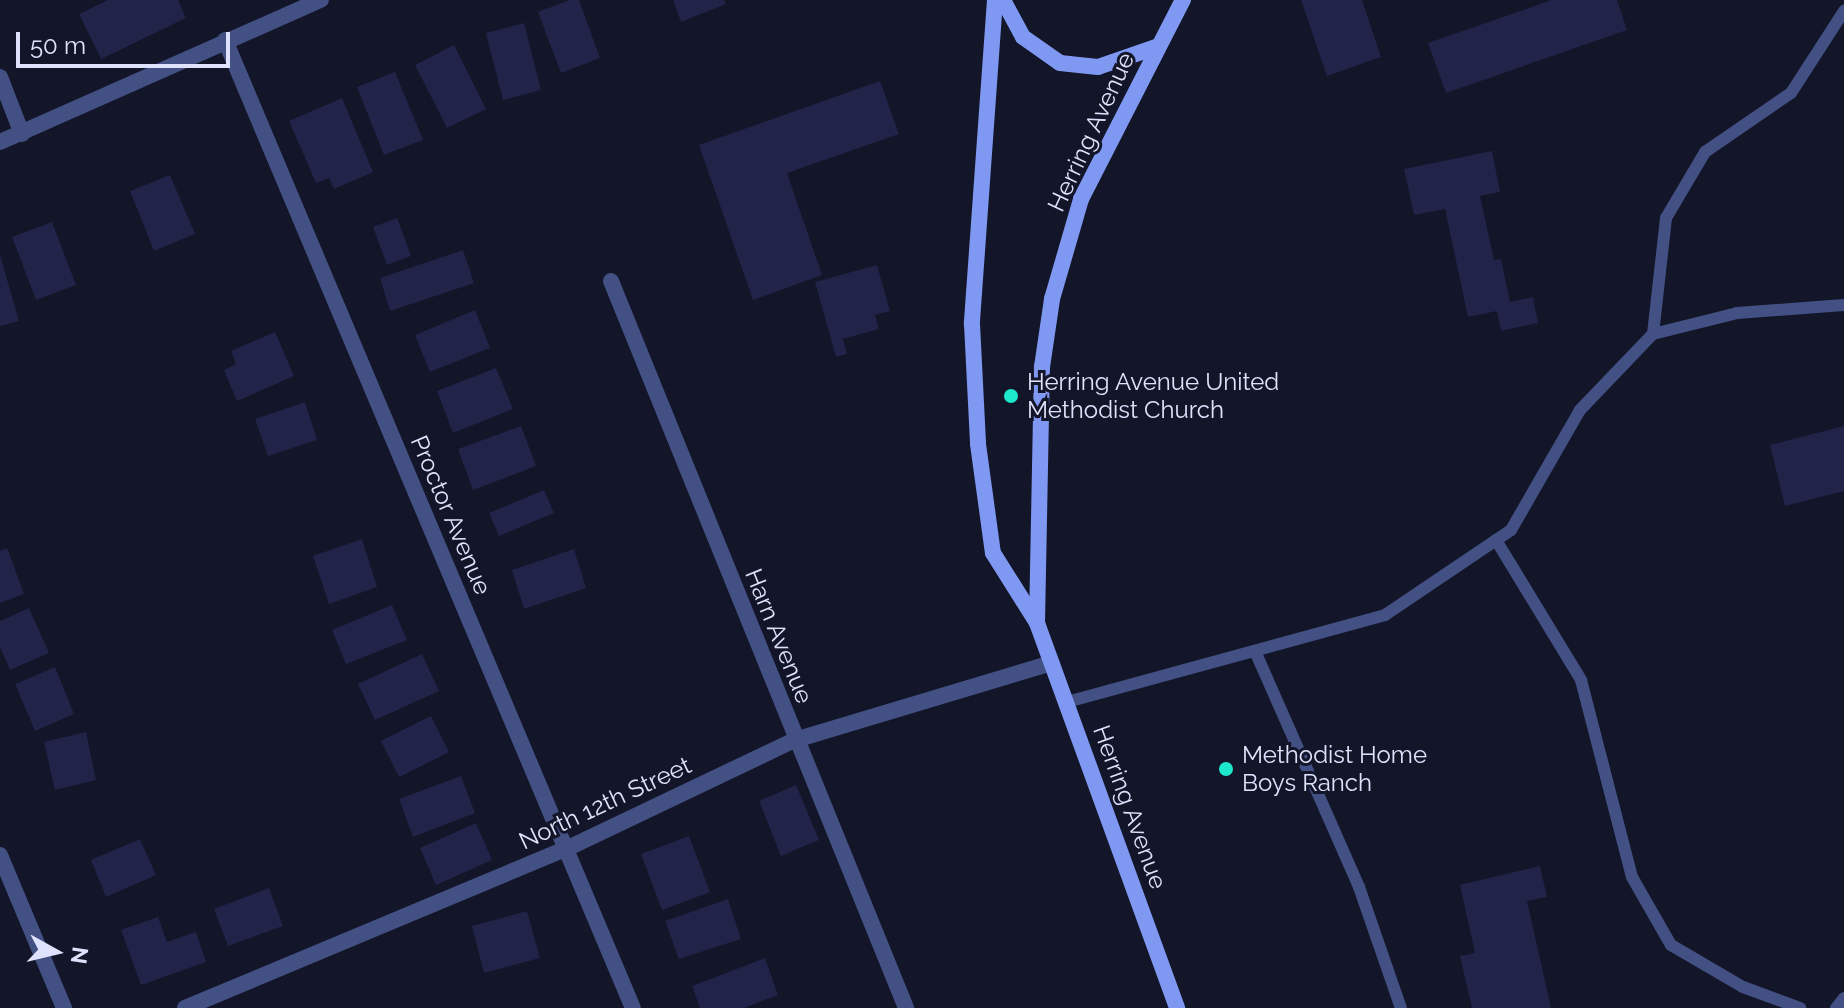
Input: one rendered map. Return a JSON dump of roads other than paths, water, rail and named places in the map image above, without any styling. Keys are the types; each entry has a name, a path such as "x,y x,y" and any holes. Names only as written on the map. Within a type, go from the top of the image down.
{"main road":[{"name":"Herring Avenue","path":"995,0 972,324 978,444 993,553 1037,623 1177,1008"},
{"path":"1003,0 1023,37 1060,63 1098,67 1156,47"},
{"name":"Herring Avenue","path":"1037,623 1042,367 1052,299 1081,199 1156,47 1183,0"}],"street":[{"path":"0,142 321,0"},
{"name":"Proctor Avenue","path":"225,40 633,1008"},
{"path":"0,77 22,134"},
{"name":"Harn Avenue","path":"611,281 906,1008"},
{"name":"North 12th Street","path":"185,1008 566,849 795,740 1052,663"},
{"path":"0,855 64,1008"}],"lane":[{"path":"1653,334 1666,218 1705,152 1791,93 1844,11"},
{"path":"1067,702 1385,615 1511,530 1580,410 1653,334 1737,313 1844,305"},
{"path":"1496,540 1581,680 1632,877 1671,945 1743,987 1800,1008"},
{"path":"1255,651 1359,887 1401,1008"},
{"path":"1836,1008 1844,998"}],"place":[{"name":"Herring Avenue United Methodist Church","path":"1011,396"},
{"name":"Methodist Home Boys Ranch","path":"1226,769"}]}
